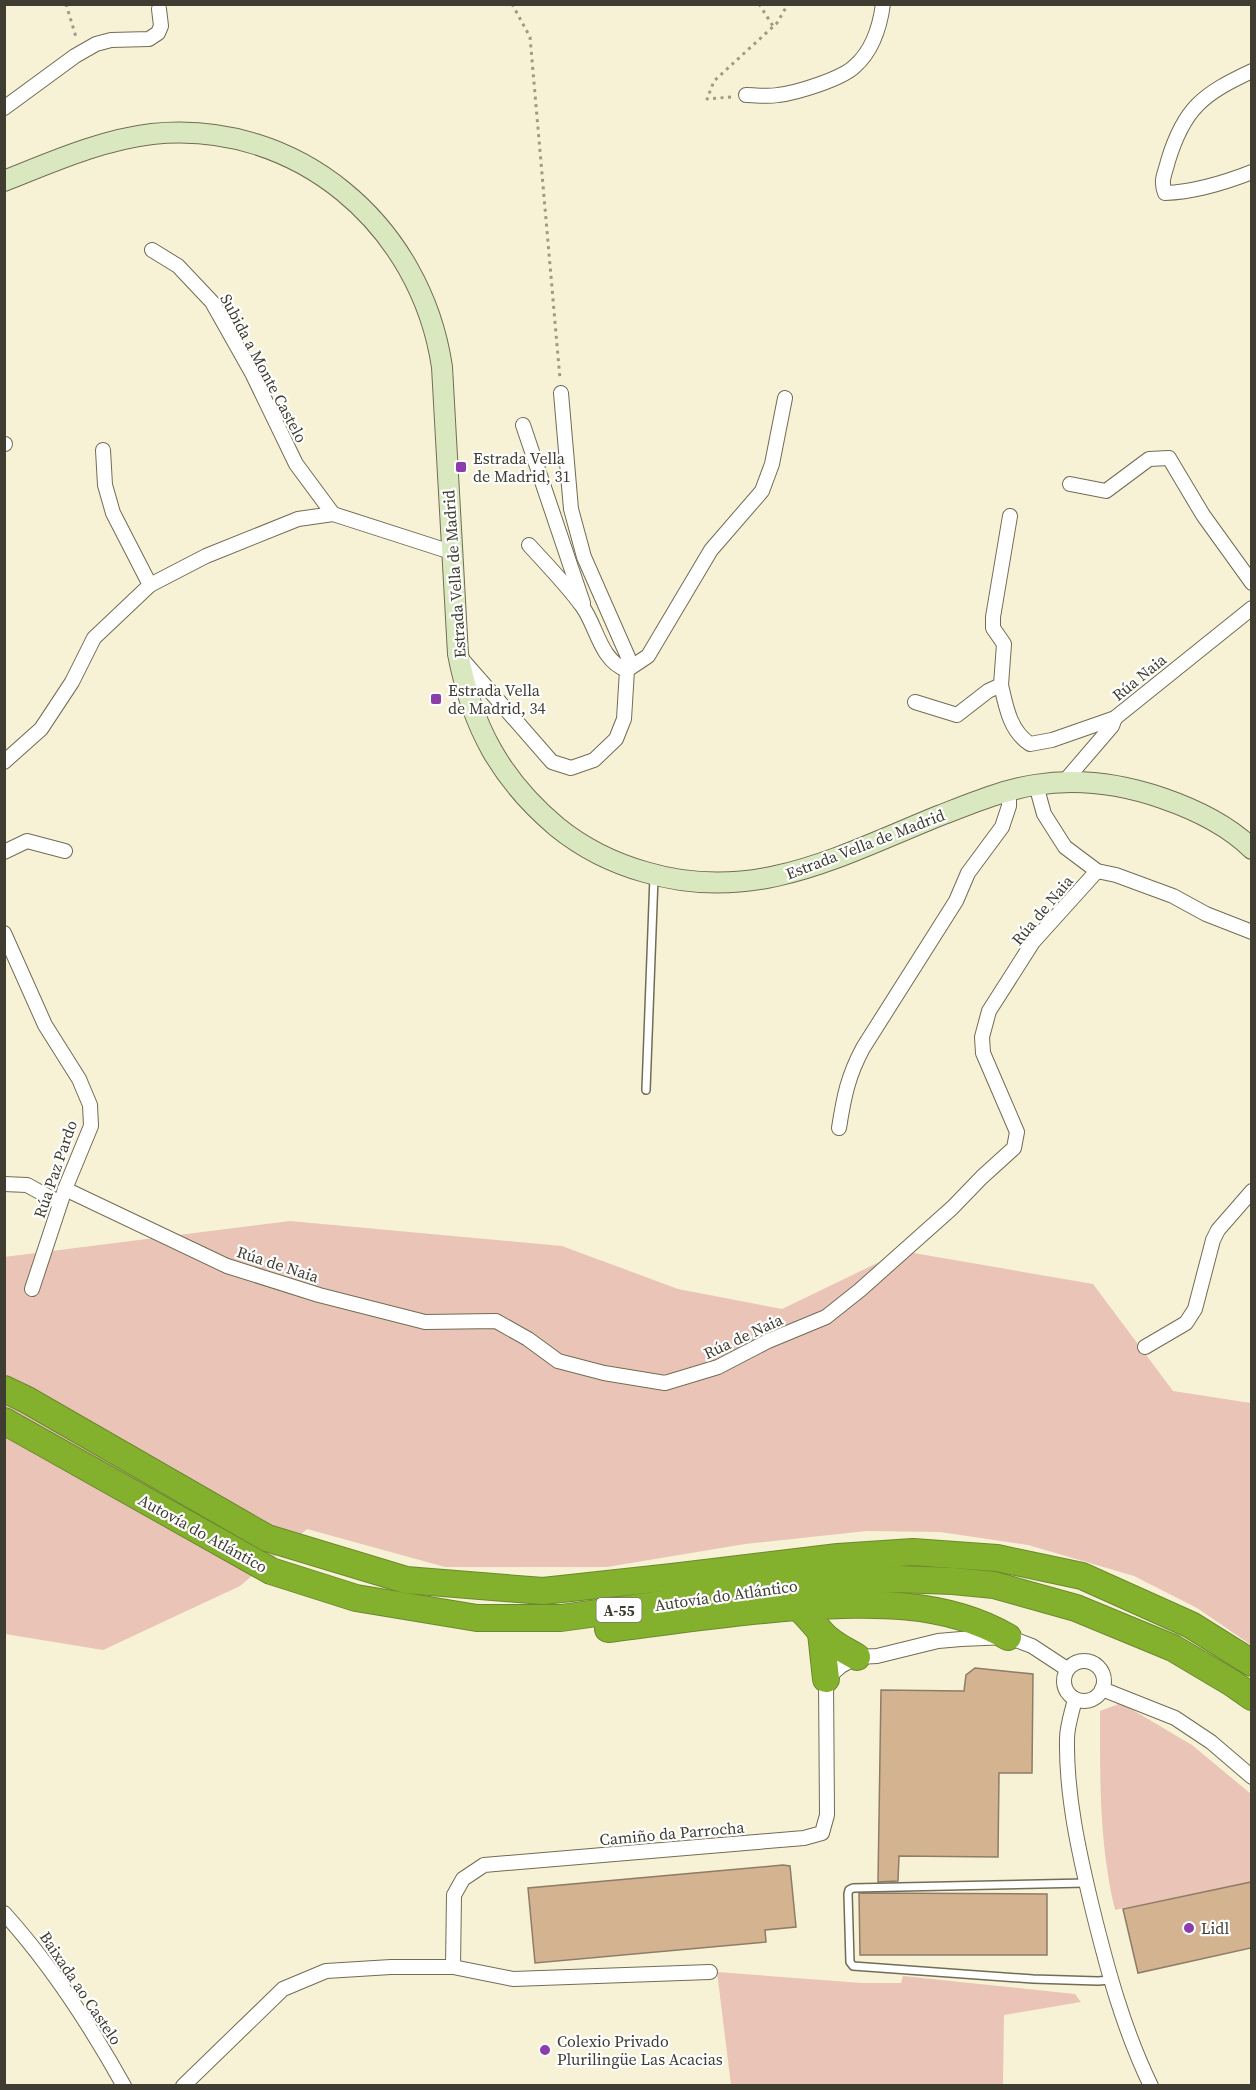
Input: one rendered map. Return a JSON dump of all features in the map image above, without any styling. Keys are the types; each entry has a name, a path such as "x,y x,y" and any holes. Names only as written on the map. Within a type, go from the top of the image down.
{"highway":[{"name":"Autovía do Atlántico","path":"4,1389 267,1538 406,1580 543,1591 838,1557 914,1552 997,1558 1082,1576 1191,1625 1251,1663"},
{"name":"Autovía do Atlántico","path":"4,1421 271,1571 356,1598 477,1618 561,1618 808,1584 896,1579 994,1585 1076,1608 1173,1648 1251,1697"},
{"name":"A-55","path":"356,1598 459,1631 501,1635 560,1634 768,1608 798,1607"},
{"path":"798,1607 877,1604 928,1608 966,1617 1008,1637"},
{"path":"798,1607 821,1633 840,1648 857,1657"},
{"path":"821,1633 826,1679"}],"main road":[{"name":"Estrada Vella de Madrid","path":"4,181 92,147 115,141 155,134 204,134 250,143 301,164 330,182 357,203 381,227 413,276 433,323 442,367 458,654 464,687 490,750 510,779 528,800 563,832 592,851 624,866 675,880 737,883 773,878 817,865 1009,790 1064,782 1114,785 1149,793 1184,806 1217,823 1251,849"}],"street":[{"path":"746,95 777,96 801,90 854,68 863,58 880,26 883,4"},
{"path":"4,108 96,44 111,40 149,39 158,33 161,26 159,9"},
{"path":"1251,71 1215,88 1199,102 1182,126 1172,149 1162,183 1165,193 1179,192 1227,182 1251,172"},
{"name":"Subida a Monte Castelo","path":"152,250 178,266 213,302 252,373 296,464 333,514"},
{"path":"458,654 552,762 572,768 594,760 616,740 624,719 628,657 584,557 571,509 561,393"},
{"path":"627,670 648,656 711,550 762,491 772,464 785,398"},
{"path":"523,424 584,608 597,638 612,660 627,670"},
{"path":"103,450 105,485 113,513 150,585"},
{"path":"1070,484 1106,491 1149,459 1169,458 1203,515 1251,583"},
{"path":"4,762 41,729 72,682 94,638 150,585 206,556 298,519 333,514 451,552"},
{"name":"Rúa Naia","path":"1010,516 993,628 1004,644 1001,685 1007,713 1020,738 1030,744 1052,740 1115,718 1251,608"},
{"path":"529,545 584,608"},
{"path":"915,702 957,715 988,691 1001,685"},
{"path":"1064,782 1112,726 1115,718"},
{"name":"Rúa de Naia","path":"1036,785 1044,814 1065,847 1097,871 1116,875 1173,896 1206,914 1251,932"},
{"path":"839,1128 843,1097 850,1072 863,1047 956,901 969,873 1002,827 1009,806 1009,790"},
{"path":"4,852 27,841 65,851"},
{"name":"Rúa de Naia","path":"65,1189 228,1266 319,1295 425,1322 496,1321 528,1339 558,1361 604,1373 665,1383 718,1367 768,1341 826,1317 935,1223 1014,1148 1017,1132 983,1053 982,1037 989,1011 1034,942 1097,871"},
{"name":"Rúa Paz Pardo","path":"4,933 45,1025 79,1079 90,1105 91,1126 65,1189 32,1289"},
{"path":"4,1184 27,1185 60,1203"},
{"path":"1145,1347 1186,1323 1195,1309 1213,1240 1218,1230 1251,1191"},
{"path":"826,1679 841,1666 857,1657 877,1656 938,1641 1008,1637 1032,1646 1067,1669"},
{"path":"1085,1660 1093,1662 1100,1670 1104,1680 1102,1689 1099,1695 1090,1701 1082,1702 1075,1699 1066,1690 1064,1679 1067,1669 1075,1662 1085,1660"},
{"name":"Camiño da Parrocha","path":"453,1967 454,1895 463,1879 484,1865 804,1838 822,1833 827,1815 826,1679"},
{"path":"1102,1689 1175,1718 1211,1742 1251,1777"},
{"path":"1075,1699 1067,1737 1068,1767 1086,1883 1111,1980 1136,2056 1150,2085"},
{"name":"Baixada ao Castelo","path":"4,1913 30,1941 88,2025 124,2085"},
{"path":"183,2085 283,1989 326,1971 391,1967 453,1967 513,1979 710,1972"}],"lane":[{"path":"646,1090 654,875"},
{"path":"1086,1883 853,1888 848,1894 850,1962 853,1966 1033,1979 1111,1980"}],"path":[{"path":"66,4 80,53"},
{"path":"512,4 530,37 561,393"},
{"path":"759,4 773,26"},
{"path":"746,95 706,99 714,81 773,26 788,4"}],"shaded area":[{"path":"290,1221 562,1246 678,1289 782,1309 902,1251 1093,1284 1173,1391 1251,1403 1251,1645 1197,1608 1134,1576 1028,1545 940,1532 867,1531 745,1544 607,1567 445,1567 307,1529 240,1586 103,1650 5,1634 4,1257"},
{"path":"1121,1703 1192,1745 1251,1794 1251,1882 1115,1910 1103,1836 1100,1711"},
{"path":"717,1972 862,1983 901,1983 903,1976 1075,1994 1081,2002 1004,2015 1003,2085 731,2085"}],"building":[{"path":"975,1668 1033,1674 1032,1773 999,1773 998,1857 899,1856 898,1881 878,1882 881,1690 964,1691 966,1675"},
{"path":"790,1866 796,1927 765,1930 766,1942 535,1963 528,1888"},
{"name":"Lidl","path":"1251,1882 1251,1948 1138,1973 1123,1909"},
{"path":"859,1893 1047,1894 1047,1955 860,1955"}],"place":[{"name":"Estrada Vella de Madrid, 31","path":"461,467"},
{"name":"Estrada Vella de Madrid, 34","path":"436,699"},
{"name":"Lidl","path":"1189,1928"},
{"name":"Colexio Privado Plurilingüe Las Acacias","path":"545,2050"}]}
